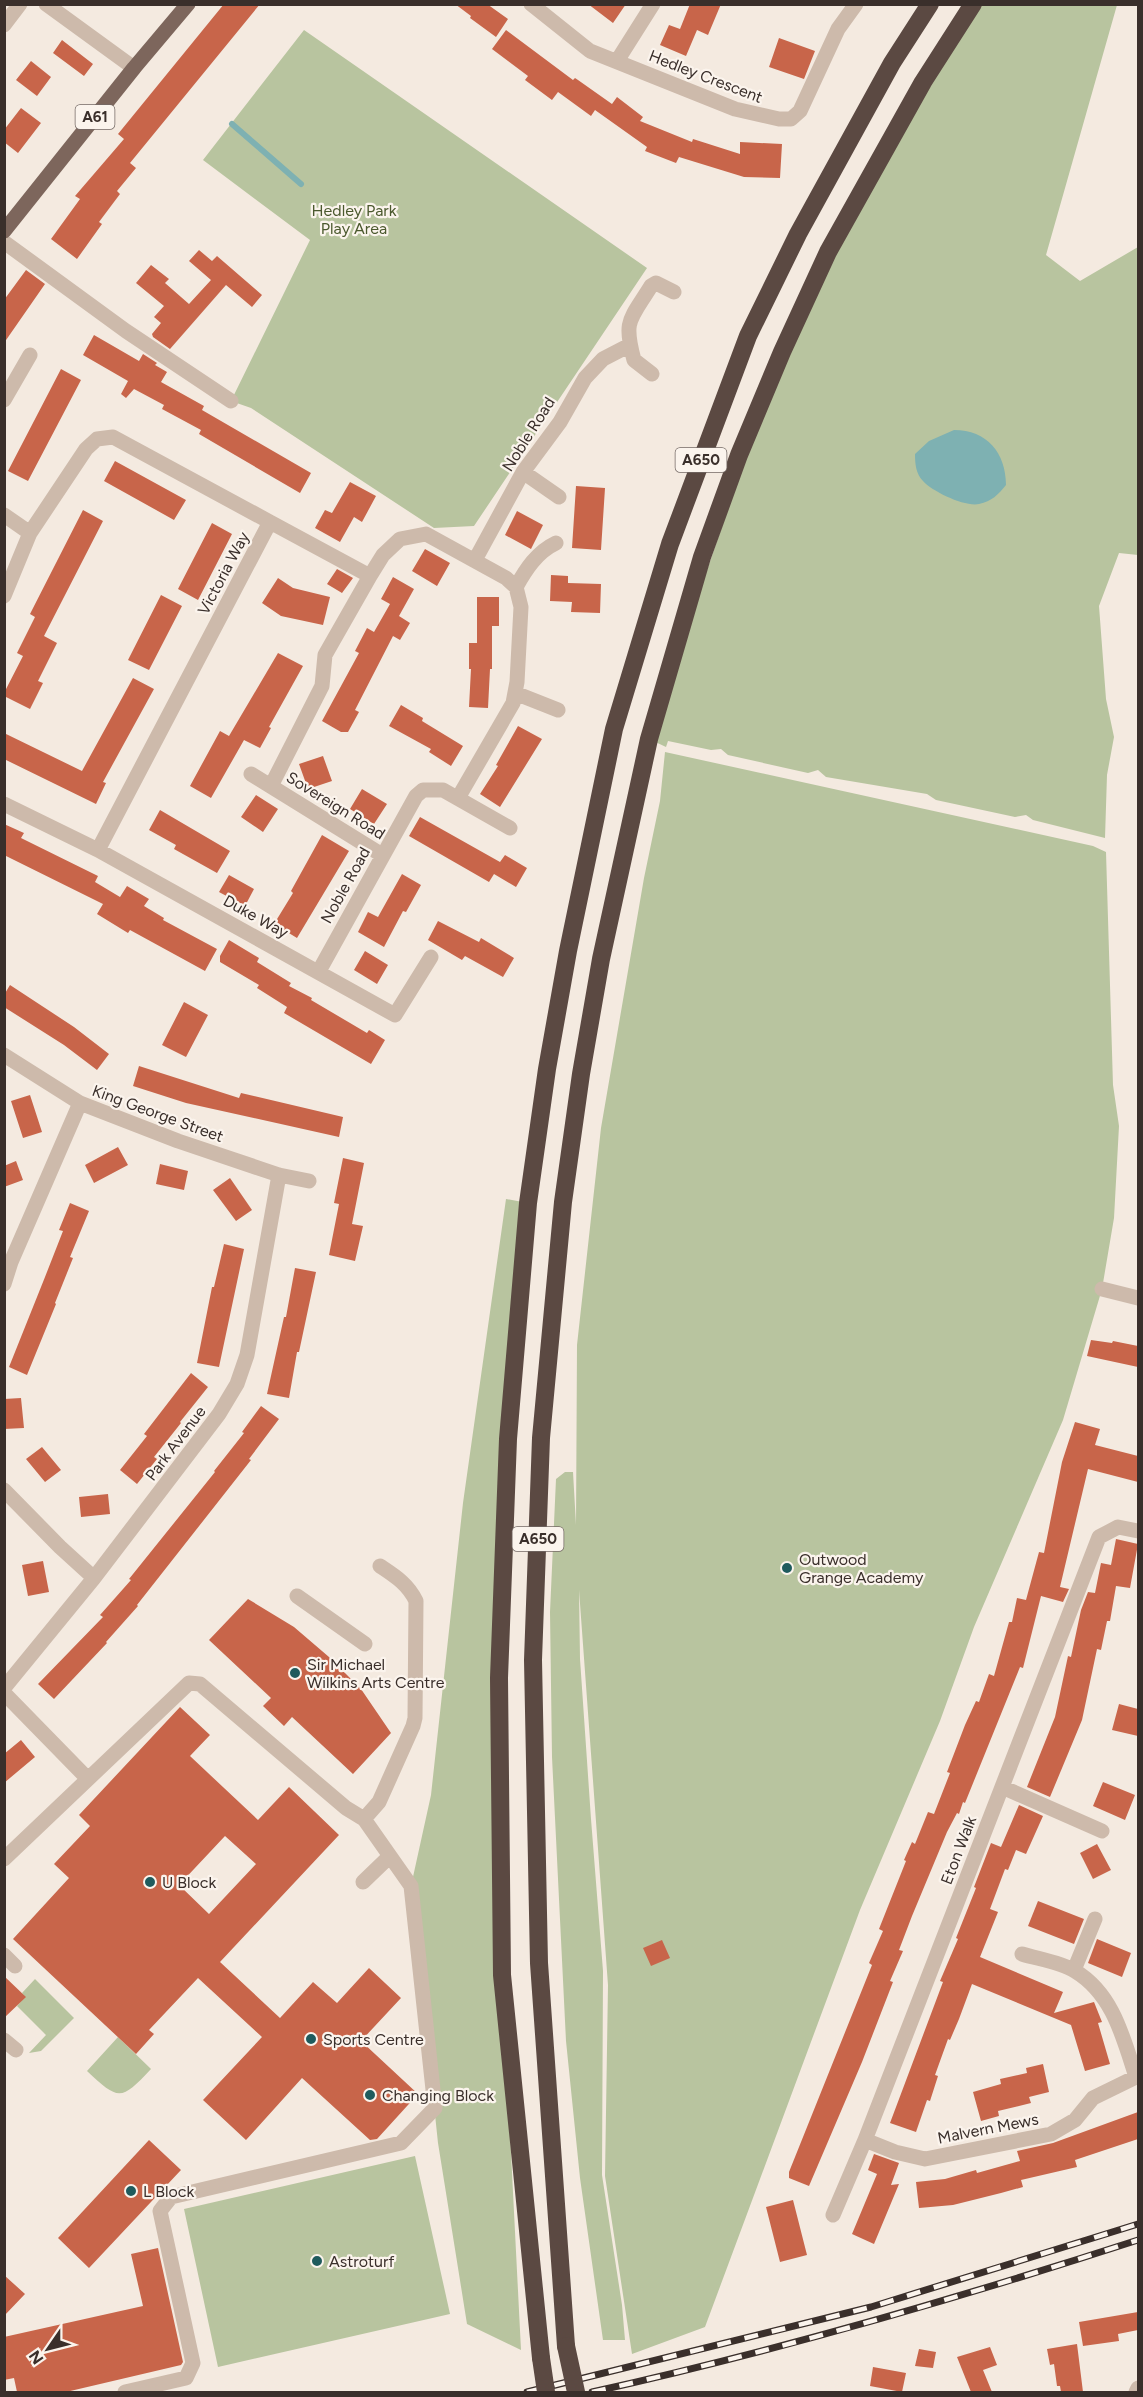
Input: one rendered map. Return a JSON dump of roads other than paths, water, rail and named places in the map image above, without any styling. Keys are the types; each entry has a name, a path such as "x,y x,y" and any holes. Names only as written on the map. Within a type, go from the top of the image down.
{"highway":[{"name":"A650","path":"546,2392 540,2358 502,1975 499,1678 508,1439 528,1203 547,1069 568,951 614,729 670,544 748,336 798,234 892,63 930,4"},
{"name":"A650","path":"576,2392 566,2346 540,1963 534,1660 541,1438 563,1202 601,959 649,739 702,557 739,455 782,352 828,252 923,82 973,4"}],"main road":[{"name":"A61","path":"4,231 188,4"}],"street":[{"path":"4,25 20,4"},
{"path":"46,4 134,68"},
{"name":"Hedley Crescent","path":"531,4 590,51 735,110 762,117 791,119 800,111 838,29 856,4"},
{"path":"617,61 653,4"},
{"path":"4,242 126,331 231,401"},
{"path":"652,374 634,360 627,330 629,321 651,286 656,283 674,292"},
{"name":"Noble Road","path":"475,560 523,472 560,422 585,378 603,359 630,345"},
{"path":"4,400 30,355"},
{"name":"Victoria Way","path":"4,596 30,533 86,449 98,439 112,437 270,522 99,850"},
{"path":"523,472 559,497"},
{"path":"4,515 30,533"},
{"path":"270,522 370,576 383,555 400,539 426,534 475,560 516,586 521,607 513,703 458,798"},
{"path":"516,586 527,568 544,548 556,543"},
{"name":"Sovereign Road","path":"271,786 322,687 325,656 370,576"},
{"path":"515,693 558,710"},
{"name":"Sovereign Road","path":"251,774 382,855"},
{"name":"Noble Road","path":"319,971 382,855 416,796 423,790 443,790 510,828"},
{"path":"4,804 99,850"},
{"name":"Duke Way","path":"99,850 395,1015 431,957"},
{"name":"King George Street","path":"4,1055 80,1103 178,1141 279,1175 309,1180"},
{"path":"4,1284 8,1260 80,1103"},
{"name":"Park Avenue","path":"4,1688 94,1578 219,1414 237,1384 247,1355 279,1175"},
{"path":"1102,1289 1138,1298"},
{"path":"4,1490 94,1578"},
{"name":"Eton Walk","path":"833,2215 865,2140 1099,1537 1118,1527 1138,1531"},
{"path":"364,1819 379,1802 415,1718 416,1600 411,1589 403,1581 380,1566"},
{"path":"297,1596 342,1621 365,1644"},
{"path":"4,1859 189,1683 200,1684 346,1808 364,1819 411,1886 435,2109 401,2143 171,2197 160,2211 193,2363 186,2378 125,2392"},
{"path":"4,1693 88,1779"},
{"path":"1002,1787 1102,1831"},
{"path":"363,1882 390,1856"},
{"path":"1074,1970 1095,1919"},
{"path":"1022,1954 1074,1970 1102,1994 1116,2017 1137,2077"},
{"name":"Malvern Mews","path":"865,2140 895,2152 925,2158 1051,2133 1075,2120 1093,2098 1137,2077"},
{"path":"1137,2392 1138,2388"}],"water":[{"path":"954,430 966,431 985,439 1003,463 1006,485 988,501 973,504 949,498 934,490 919,475 915,454 929,441"}],"waterway":[{"path":"232,124 301,184"}],"railway":[{"path":"527,2392 871,2307 1138,2224"},
{"path":"592,2392 799,2341 1138,2240"}],"place":[{"name":"Outwood Grange Academy","path":"787,1568"},
{"name":"Sir Michael Wilkins Arts Centre","path":"295,1673"},
{"name":"U Block","path":"150,1882"},
{"name":"Sports Centre","path":"311,2039"},
{"name":"Changing Block","path":"370,2095"},
{"name":"L Block","path":"131,2191"},
{"name":"Astroturf","path":"317,2261"}],"park label":[{"name":"Hedley Park Play Area","path":"354,219"}]}
